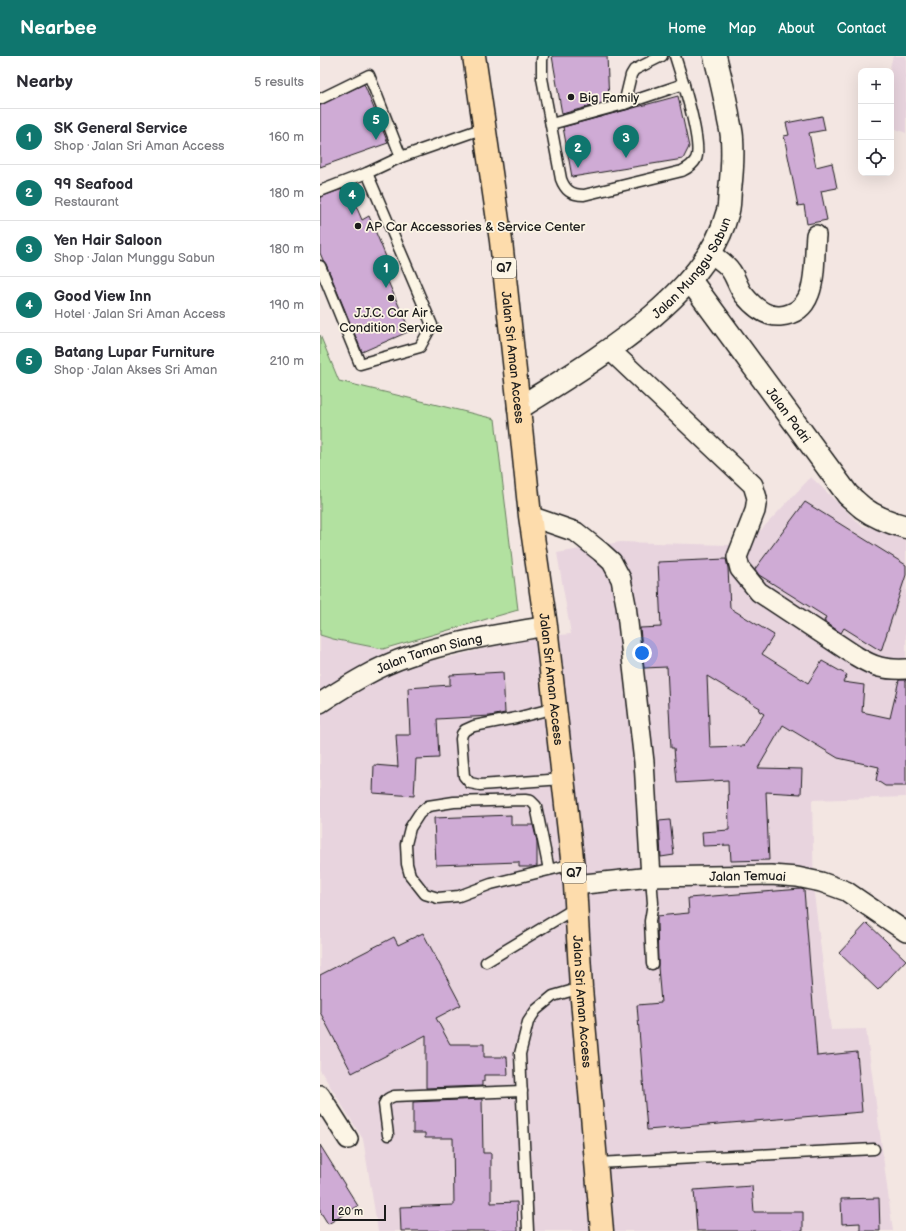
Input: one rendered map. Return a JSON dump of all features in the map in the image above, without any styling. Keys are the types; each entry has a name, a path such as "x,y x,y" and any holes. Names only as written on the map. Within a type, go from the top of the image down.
{"main road":[{"name":"Q7","path":"474,56 484,128"},
{"name":"Jalan Sri Aman Access","path":"484,128 501,241 530,516 546,626 573,864 581,988 602,1231"}],"street":[{"name":"Jalan Munggu Sabun","path":"519,408 610,350 675,296 690,280 710,253 721,234 728,213 732,174 732,138 723,86 715,56"},
{"path":"710,253 731,270 743,294 755,307 762,312 777,316 792,314 807,301 811,291 816,235"},
{"name":"Jalan Padri","path":"690,280 848,495 863,508 877,516 894,524 906,527"},
{"path":"610,350 753,486 757,498 754,511 737,557 740,569 759,592 870,664 887,669 906,669"},
{"path":"530,516 576,532 612,562 621,579 626,605 644,762 651,877"},
{"name":"Jalan Taman Siang","path":"320,702 376,670 409,656 453,644 546,626"},
{"name":"Jalan Temuai","path":"575,885 651,877 771,875 797,877 821,882 846,891 906,932"},
{"path":"320,1095 348,1139"}],"lane":[{"path":"543,56 542,78 561,179 568,191 576,195 584,195 682,171 691,166 696,158 698,145 684,84 674,56"},
{"path":"624,104 634,70 662,56"},
{"path":"320,99 370,75 401,157"},
{"path":"551,124 624,104 684,84"},
{"path":"320,191 367,173 401,157 484,128"},
{"path":"320,266 360,364 420,347 432,325 367,173"},
{"path":"555,708 516,718 474,726 465,730 461,739 464,776 470,783 480,785 563,779"},
{"path":"549,870 536,806 531,801 454,802 428,806 419,814 410,828 406,844 407,864 410,875 425,894 438,898 459,896 491,884 549,870 573,864"},
{"path":"651,877 653,903 650,921 652,964"},
{"path":"486,962 577,908"},
{"path":"528,1231 520,1054 528,1022 536,1010 553,996 581,988"},
{"path":"388,1135 384,1104 385,1100 394,1096 522,1091"},
{"path":"597,1163 874,1149"}],"shaded area":[{"path":"893,56 906,56 906,133 894,128 894,68 890,68"},
{"path":"811,477 862,526 906,534 906,797 812,800 814,894 831,1030 866,1029 893,1231 378,1231 363,1139 320,1070 320,635 333,639 439,660 527,638 571,634 557,553 620,542 729,545 761,530"}],"green space":[{"path":"320,335 339,381 495,419 518,610 383,649 320,635"}],"building":[{"path":"552,56 607,56 609,101 562,114"},
{"path":"364,84 388,143 320,167 320,105"},
{"path":"678,96 689,147 683,159 572,177 563,127"},
{"path":"822,116 825,130 809,133 816,167 832,163 837,188 821,191 827,220 807,224 804,205 798,206 784,136 789,135 786,123"},
{"path":"348,187 362,220 369,216 389,264 382,268 410,331 362,352 326,264 320,253 320,197"},
{"path":"805,502 906,565 906,575 881,651 844,628 841,633 824,621 826,617 759,575 755,569"},
{"path":"726,559 728,568 730,608 774,635 762,654 808,683 822,661 847,675 843,682 864,685 862,712 890,718 899,680 906,680 906,786 885,786 876,780 879,767 838,758 783,725 758,768 802,769 801,794 766,792 769,860 731,861 730,845 703,846 702,832 729,830 728,780 677,783 674,748 671,748 667,667 644,668 640,628 661,627 658,562","holes":["707,676 760,708 759,711 764,714 744,746 710,747"]},
{"path":"503,672 505,713 490,716 437,719 439,758 416,759 414,796 373,793 374,765 398,767 396,735 410,735 408,688 450,685 450,675"},
{"path":"511,815 511,825 533,825 537,841 537,866 519,867 519,862 436,865 434,818"},
{"path":"670,820 674,855 661,857 659,821"},
{"path":"801,889 804,890 817,1056 857,1052 862,1112 647,1130 637,1005 661,1003 658,967 657,916 689,913 688,898"},
{"path":"867,923 906,960 878,990 839,953"},
{"path":"423,933 461,1005 436,1018 450,1044 484,1044 484,1057 507,1057 508,1075 484,1075 482,1086 426,1088 426,1035 352,1073 320,1012 320,975 394,937 398,945"},
{"path":"482,1099 483,1153 491,1153 491,1203 517,1202 518,1231 401,1231 400,1207 454,1205 453,1138 425,1138 425,1133 413,1133 413,1102"},
{"path":"320,1145 358,1206 328,1224 320,1211"},
{"path":"752,1186 754,1212 803,1212 803,1231 697,1231 694,1190"},
{"path":"879,1198 880,1231 860,1231 860,1223 842,1224 841,1199"}],"place":[{"name":"Big Family","path":"571,97"},
{"name":"Batang Lupar Furniture","path":"376,140"},
{"name":"Yen Hair Saloon","path":"626,158"},
{"name":"99 Seafood","path":"578,168"},
{"name":"Good View Inn","path":"352,215"},
{"name":"AP Car Accessories & Service Center","path":"358,226"},
{"name":"SK General Service","path":"386,288"},
{"name":"J.J.C. Car Air Condition Service","path":"391,298"}]}
